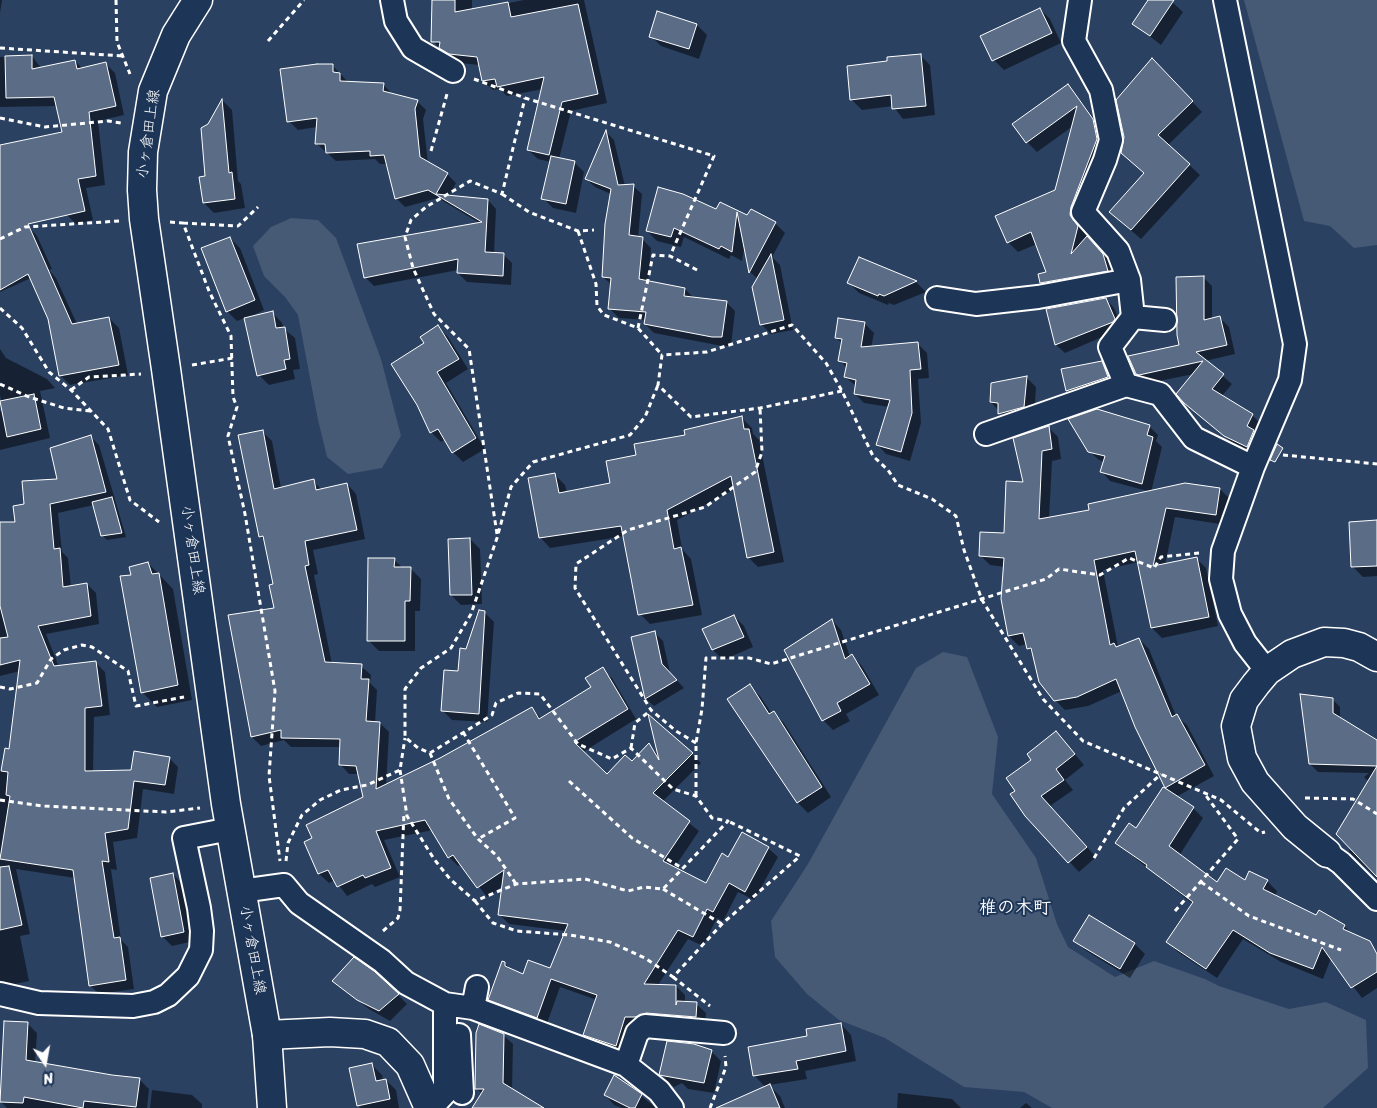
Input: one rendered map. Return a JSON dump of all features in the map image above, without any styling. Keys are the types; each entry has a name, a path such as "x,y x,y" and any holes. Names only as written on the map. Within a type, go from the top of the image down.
{"main road":[{"name":"小ヶ倉田上線","path":"196,2 176,35 153,91 142,190 144,219 228,817 267,1035 272,1108"},
{"path":"1327,853 1295,827 1255,782 1242,758 1236,726 1244,700 1267,671 1292,654 1324,642 1344,643 1359,647 1377,657"},
{"path":"267,1035 330,1032 365,1034 388,1042 410,1066 430,1108"}],"street":[{"path":"392,0 396,21 413,48 453,71"},
{"path":"1080,0 1074,40 1101,90 1111,140 1105,160 1083,212 1118,251 1129,280 1133,317 1110,346 1126,385"},
{"path":"1226,0 1295,344 1290,380 1256,460 1223,551 1221,579 1230,614 1245,643 1267,671"},
{"path":"937,298 976,304 1038,297 1129,280"},
{"path":"1133,317 1165,320"},
{"path":"986,434 1126,385 1160,394 1194,438 1256,460"},
{"path":"0,994 39,1003 133,1006 154,1002 168,996 188,976 201,950 202,931 199,908 184,838 228,817"},
{"path":"1327,853 1341,863 1377,899"},
{"path":"241,891 284,885 299,903 382,960 406,983 463,1001 626,1065 659,1091 672,1108"},
{"path":"462,1093 463,1001"},
{"path":"430,1108 445,1093 463,1001"},
{"path":"626,1065 636,1033 645,1026 724,1032"}],"path":[{"path":"116,0 118,42 132,81 153,91"},
{"path":"268,41 304,0"},
{"path":"0,48 123,56"},
{"path":"431,151 453,71 525,98 714,156 670,256"},
{"path":"502,194 525,98"},
{"path":"0,118 45,127 108,121 148,127"},
{"path":"497,538 469,349 434,314 413,268 405,237 411,220 426,207 470,181 502,194 529,212 578,230 594,230"},
{"path":"0,239 25,227 144,219 238,226 258,207"},
{"path":"183,223 210,291 231,336 234,397 237,407 228,436 245,514 275,691 269,776 284,885"},
{"path":"578,230 596,284 597,306 604,315 638,328 662,355 658,385 645,417 630,435 533,462 511,487 497,538 471,614 451,648 421,668 405,689 405,737 400,770 407,816 434,859 450,880 475,901 493,923 517,931 570,935 610,942 645,958 673,977 722,924 800,856 728,821 712,818 696,796 696,743 702,709 706,658 749,658 771,664 1046,579 1059,569 1100,576 1129,558 1154,568 1161,557 1223,551"},
{"path":"638,328 654,255 670,256 699,271"},
{"path":"0,308 22,328 49,372 71,390 108,429 130,500 162,524"},
{"path":"662,355 707,352 792,324 826,362 873,456 888,470 898,485 932,499 956,516 964,550 982,600 1043,699 1083,741 1221,800 1261,833 1295,827"},
{"path":"0,384 29,397 64,408 91,411"},
{"path":"658,385 691,417 760,408 842,391"},
{"path":"696,743 676,731 651,710 575,588 576,564 628,530 705,507 755,472 762,452 760,408"},
{"path":"1256,460 1377,464"},
{"path":"0,687 10,689 37,683 51,659 64,650 82,645 92,647 128,671 136,706 211,692"},
{"path":"430,753 492,715 496,704 518,693 540,694 578,744 612,759 631,748"},
{"path":"631,748 635,724 651,710"},
{"path":"464,732 515,818 478,839"},
{"path":"405,737 418,748 430,753 449,799 478,839 497,856 516,884"},
{"path":"631,748 673,789 696,796"},
{"path":"284,885 288,843 302,815 320,800 342,790 367,785 400,770"},
{"path":"1094,858 1124,808 1161,774"},
{"path":"569,780 632,838 682,868"},
{"path":"1175,911 1238,840 1204,793"},
{"path":"1276,806 1301,798 1353,799 1377,814"},
{"path":"0,800 42,806 228,817"},
{"path":"382,960 380,935 398,918 400,910 405,804"},
{"path":"663,889 728,821"},
{"path":"475,901 516,884 585,879 628,890 644,887 663,889 722,924"},
{"path":"1201,882 1249,916 1341,950"}],"shaded area":[{"path":"1244,0 1377,0 1377,245 1354,248 1330,226 1304,221"},
{"path":"291,218 318,220 336,238 381,359 401,436 382,468 348,474 327,457 298,315 285,297 264,276 253,246 271,227"},
{"path":"943,652 967,657 998,737 992,794 1036,858 1057,924 1068,947 1115,977 1154,961 1205,979 1219,986 1289,1009 1326,1002 1366,1020 1368,1068 1323,1108 1052,1108 1024,1092 964,1087 885,1038 839,1020 807,994 775,957 771,921 808,864 916,668"}],"building":[{"path":"432,0 455,0 455,12 508,2 511,17 578,4 598,94 562,102 549,155 527,150 544,77 497,87 495,79 482,81 477,57 449,54 439,48 440,42 431,42"},
{"path":"1148,0 1174,0 1150,36 1132,24"},
{"path":"1040,8 1052,33 992,61 980,36"},
{"path":"657,11 697,24 689,49 649,37"},
{"path":"921,54 926,106 892,109 891,95 850,100 847,66 887,61 887,57"},
{"path":"32,55 32,69 75,60 77,69 106,62 116,106 89,112 96,176 78,179 85,211 28,224 72,324 109,317 119,365 59,376 48,319 28,274 0,290 0,145 62,132 54,97 6,98 5,56"},
{"path":"1152,58 1193,101 1158,135 1190,164 1131,230 1109,212 1144,173 1121,153 1124,137 1116,100"},
{"path":"317,64 333,64 333,72 340,73 340,81 384,83 383,91 418,100 415,109 420,157 448,173 436,194 488,199 485,252 504,253 503,276 457,273 458,259 364,278 357,244 482,222 428,190 395,199 384,155 370,156 370,151 326,153 325,144 315,144 317,118 287,122 280,69"},
{"path":"1068,84 1093,119 1097,139 1071,207 1070,215 1078,226 1071,254 1087,236 1103,254 1108,271 1040,283 1038,274 1046,272 1031,232 1007,243 995,216 1055,190 1077,106 1026,143 1012,124"},
{"path":"222,99 229,173 232,172 235,199 203,203 199,177 205,176 201,128 208,124"},
{"path":"606,130 618,185 634,184 629,235 643,237 639,279 685,288 684,296 727,301 722,337 712,337 644,324 646,312 608,309 611,278 602,277 605,224 611,189 585,179"},
{"path":"551,156 575,161 566,204 541,199"},
{"path":"658,187 683,194 716,209 720,202 747,215 751,209 776,222 749,273 737,212 732,252 721,246 719,249 674,228 671,237 646,231"},
{"path":"230,237 255,300 226,312 201,248"},
{"path":"771,254 784,320 760,325 752,287"},
{"path":"859,257 917,281 884,296 879,294 878,296 847,283"},
{"path":"1204,276 1204,320 1220,316 1227,345 1196,352 1224,374 1212,389 1253,414 1247,426 1254,430 1247,447 1224,436 1184,403 1176,394 1203,361 1139,375 1136,374 1128,356 1179,345 1177,335 1176,277"},
{"path":"1106,298 1115,319 1113,322 1055,345 1046,309"},
{"path":"273,311 276,328 285,327 290,359 284,360 286,369 257,376 244,318"},
{"path":"838,318 865,322 861,347 918,342 921,369 910,370 912,413 901,452 876,445 890,400 854,394 856,380 844,377 847,363 838,361 842,339 835,338"},
{"path":"438,325 459,359 437,372 476,438 452,453 438,429 430,433 417,405 391,364 424,343 420,337"},
{"path":"1102,361 1108,377 1066,391 1061,369"},
{"path":"1027,376 1024,407 998,414 998,403 990,402 991,383"},
{"path":"34,394 41,429 7,437 0,401"},
{"path":"1097,409 1150,425 1147,435 1153,437 1142,484 1100,472 1105,456 1088,452 1068,419"},
{"path":"742,416 744,429 749,429 774,552 747,558 731,476 667,510 674,549 681,547 693,605 638,615 621,526 539,538 528,478 555,473 559,493 610,483 606,461 636,455 634,444 685,435 684,430"},
{"path":"1049,426 1052,449 1042,451 1039,519 1089,510 1088,504 1185,483 1220,488 1216,515 1166,508 1153,566 1197,557 1209,617 1151,628 1135,551 1094,560 1110,645 1114,643 1116,647 1139,638 1172,717 1177,714 1205,765 1165,788 1135,727 1116,679 1077,697 1054,701 1039,682 1031,648 1027,649 1023,633 1008,636 1001,599 1004,558 979,556 980,532 1004,533 1006,481 1023,482 1013,438"},
{"path":"263,430 274,489 314,479 316,490 347,483 357,530 305,541 309,565 305,566 325,662 362,664 361,679 369,679 366,721 380,722 376,789 440,758 532,707 539,719 591,687 585,678 603,667 628,709 574,742 607,774 625,755 632,761 649,743 659,760 648,714 693,753 653,793 690,821 663,861 706,883 722,853 728,857 742,832 769,847 745,892 729,883 713,912 707,909 693,937 678,930 644,984 676,985 676,1005 677,1001 697,1002 696,1017 646,1013 635,1017 625,1017 616,1046 583,1035 597,995 551,979 537,1018 488,1000 502,961 505,962 505,966 523,974 528,960 550,968 568,924 498,915 504,870 477,888 453,855 448,858 425,820 376,831 391,868 365,878 363,875 337,887 328,870 318,874 304,842 312,838 306,825 363,797 356,766 339,765 340,739 281,738 281,730 251,737 228,615 274,608 269,585 273,584 263,536 259,537 238,435"},
{"path":"91,435 106,492 50,504 54,549 60,548 63,587 87,583 91,616 38,626 54,666 96,661 102,706 85,708 85,771 131,770 134,751 170,757 165,785 134,781 128,829 105,833 109,862 102,861 114,938 120,937 126,980 89,986 73,870 0,859 10,796 6,795 8,772 1,771 5,748 9,749 20,660 0,665 0,638 8,637 0,606 0,522 15,522 13,506 24,504 22,481 57,479 50,448"},
{"path":"1277,444 1283,448 1275,462 1270,460"},
{"path":"112,497 122,533 101,536 92,502"},
{"path":"1377,520 1377,566 1351,567 1349,522"},
{"path":"470,538 472,595 450,595 448,539"},
{"path":"368,558 395,558 394,567 411,567 410,601 405,601 405,641 367,641"},
{"path":"148,562 152,574 159,573 178,685 141,693 120,576 131,575 129,567"},
{"path":"479,610 485,611 479,714 441,711 444,670 458,671 460,648 466,649"},
{"path":"734,615 744,637 712,650 702,629"},
{"path":"832,619 845,659 852,654 870,684 837,703 841,711 822,721 784,650"},
{"path":"655,631 662,664 677,680 645,699 631,637"},
{"path":"750,684 769,714 774,711 822,787 797,803 727,699"},
{"path":"1300,694 1333,698 1333,713 1377,740 1377,766 1309,764"},
{"path":"1056,731 1075,754 1056,769 1064,780 1041,796 1087,847 1068,863 1025,816 1010,794 1015,791 1006,778 1031,760 1027,754"},
{"path":"1377,766 1377,877 1336,834"},
{"path":"1163,787 1194,807 1169,846 1217,882 1226,868 1245,880 1249,871 1268,880 1263,889 1316,915 1319,910 1345,925 1343,929 1370,941 1377,954 1377,972 1351,988 1322,947 1313,969 1270,953 1233,930 1206,969 1166,942 1193,902 1146,867 1147,865 1115,843 1129,823 1136,828"},
{"path":"9,866 22,925 0,930 0,867"},
{"path":"173,873 184,932 161,937 150,878"},
{"path":"1089,915 1135,943 1120,969 1073,941"},
{"path":"354,957 374,971 399,994 379,1011 357,1000 332,981"},
{"path":"4,1021 28,1022 26,1060 140,1078 136,1107 84,1101 83,1108 24,1097 23,1103 0,1102"},
{"path":"841,1023 846,1051 796,1061 798,1069 753,1076 748,1047 807,1036 806,1029"},
{"path":"479,1024 504,1034 503,1083 544,1108 472,1108 484,1089 475,1089 476,1033"},
{"path":"667,1041 694,1044 712,1050 704,1083 659,1075"},
{"path":"372,1063 376,1081 386,1079 390,1099 357,1106 349,1068"},
{"path":"614,1075 642,1094 635,1108 630,1108 604,1095"},
{"path":"770,1084 780,1108 716,1108"}],"district":[{"name":"椎の木町","path":"1015,908"}]}
